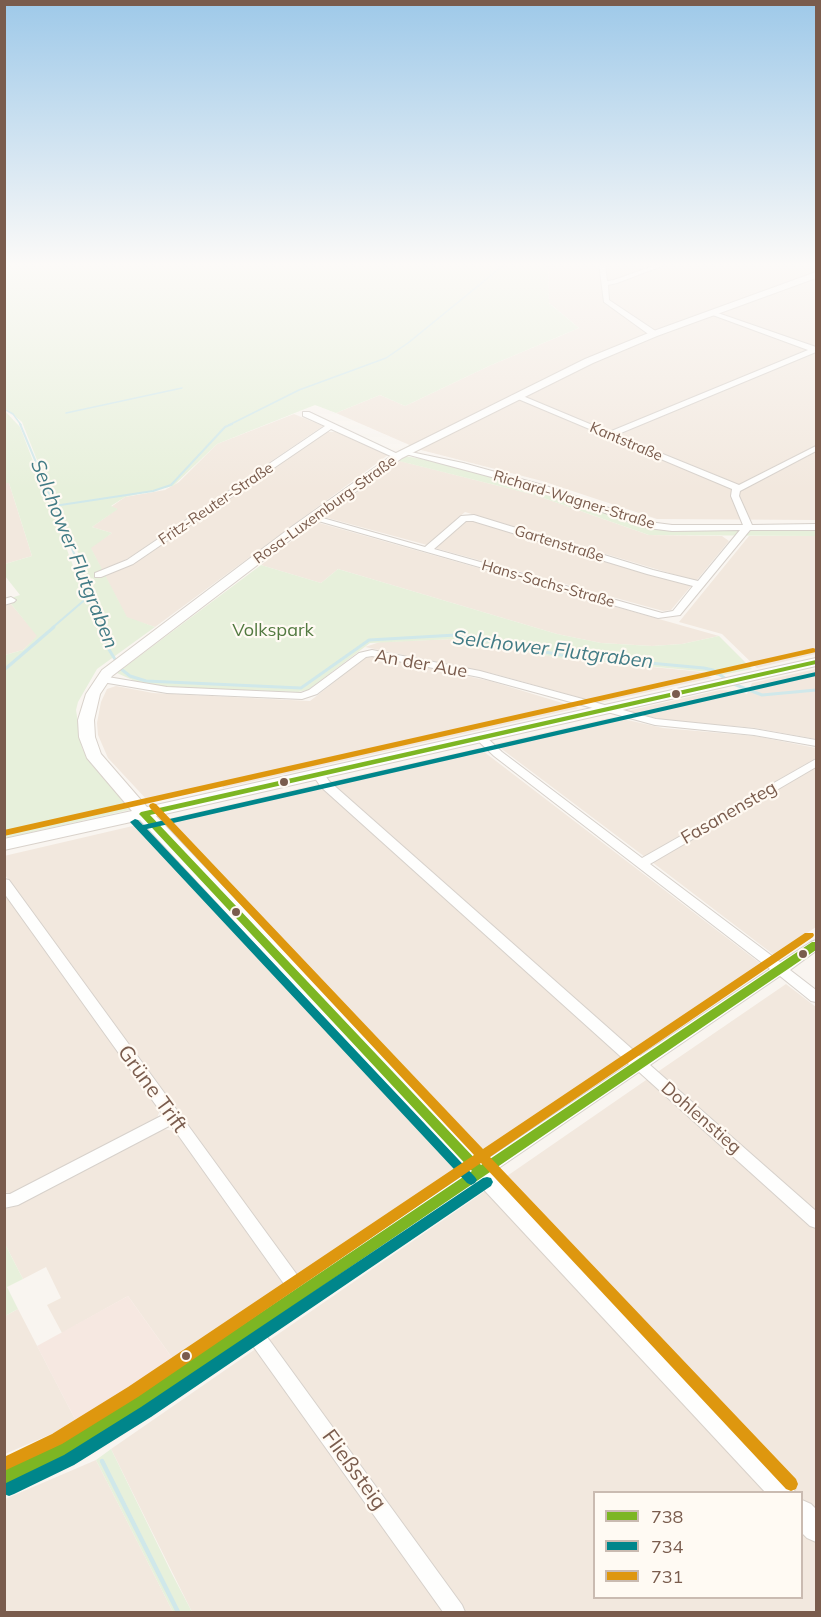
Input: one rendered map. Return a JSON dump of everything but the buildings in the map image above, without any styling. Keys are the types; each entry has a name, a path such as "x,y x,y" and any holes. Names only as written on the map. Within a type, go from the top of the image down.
{"street":[{"name":"Rosa-Luxemburg-Straße","path":"641,339 515,396 402,454 312,518 106,674 93,694 87,710 86,728 89,746 98,764 781,1491"},
{"path":"786,339 816,350"},
{"path":"609,435 816,350"},
{"name":"Kantstraße","path":"515,396 738,488"},
{"name":"Richard-Wagner-Straße","path":"306,414 330,426 402,454 463,466 543,488 648,525 672,528 816,527"},
{"name":"Fritz-Reuter-Straße","path":"98,575 130,562 330,426"},
{"path":"748,527 734,492 816,448"},
{"name":"Hans-Sachs-Straße","path":"312,518 662,616 676,613 748,527"},
{"name":"Gartenstraße","path":"427,550 464,518 474,518 650,572 701,585"},
{"name":"An der Aue","path":"106,674 167,690 302,696 313,692 363,655 372,653 480,674 604,710 656,722 754,732 816,743"},
{"path":"4,845 816,662"},
{"path":"480,737 498,754 816,997"},
{"name":"Fasanensteg","path":"641,864 816,762"},
{"name":"Dohlenstieg","path":"318,774 325,784 816,1221"},
{"name":"Grüne Trift","path":"4,883 171,1118 301,1294"},
{"path":"4,1478 82,1440 251,1329 816,945"},
{"path":"4,1200 12,1200 171,1118"},
{"name":"Fließsteig","path":"251,1329 456,1612"},
{"path":"803,1515 816,1529"}],"shaded area":[{"path":"552,339 816,339 816,520 657,519 542,481 421,450 336,413 380,395 405,406"},
{"path":"294,414 323,426 129,558 102,570 90,547 112,533 92,527 117,509 111,507 125,497 165,490 179,482 217,444"},
{"path":"326,432 336,432 388,455 155,627 127,618 105,576 138,561"},
{"path":"400,461 535,495 649,535 722,536 729,541 696,581 465,512 427,545 324,517"},
{"path":"4,483 9,483 32,556 5,564"},
{"path":"474,520 692,585 671,610 663,611 435,548 466,521"},
{"path":"316,522 719,636 682,644 652,646 601,643 557,634 338,569 321,583 261,565"},
{"path":"749,536 816,536 816,654 757,668 722,634 679,622"},
{"path":"11,604 38,636 23,650 5,655 5,605"},
{"path":"454,639 560,658 703,672 712,678 599,703 495,674 365,647 380,642"},
{"path":"369,655 490,681 579,708 223,788 222,785 148,801 108,758 98,735 97,723 101,702 107,689 116,686 153,693 310,701"},
{"path":"816,669 816,739 755,728 664,720 627,711 720,690 747,694 752,683"},
{"path":"614,717 663,728 755,736 816,748 816,758 645,857 495,744"},
{"path":"479,748 761,964 632,1051 328,782"},
{"path":"816,766 816,927 774,955 652,862"},
{"path":"319,784 624,1056 484,1150 167,819"},
{"path":"137,825 455,1169 295,1278 5,875 4,856"},
{"path":"4,891 160,1110 156,1121 14,1194 4,1192"},
{"path":"786,984 816,1007 816,1214 656,1073"},
{"path":"649,1078 816,1228 816,1612 464,1612 268,1341"},
{"path":"162,1129 175,1131 284,1285 173,1359 128,1296 62,1333 47,1305 61,1298 46,1267 23,1279 5,1244 5,1209"},
{"path":"128,1296 173,1359 77,1423 37,1346"},
{"path":"18,1309 77,1423 5,1454 5,1316"},
{"path":"257,1348 445,1612 192,1612 111,1449"},
{"path":"96,1460 173,1612 5,1612 5,1499"}],"green space":[{"path":"5,339 552,339 405,406 380,395 336,413 315,405 217,444 173,486 125,497 111,506 118,509 92,527 112,533 91,548 127,617 155,627 97,669 78,702 76,710 82,748 92,765 134,809 5,838 5,655 23,650 37,636 8,599 20,595 5,576 5,564 32,556 9,483 5,483 5,411 20,427 77,576 88,573 54,503 22,422 5,408"},
{"path":"405,456 454,465 524,485 633,522 676,529 816,529 816,536 649,535 535,495 395,460"},
{"name":"Volkspark","path":"261,565 321,583 338,569 557,634 601,643 652,646 682,644 719,636 752,669 717,676 710,672 560,658 454,639 370,643 308,690 298,692 162,687 139,683 117,673"},
{"path":"5,1244 23,1279 7,1287 18,1309 5,1316"},
{"path":"111,1449 192,1612 173,1612 96,1460"}],"waterway":[{"path":"229,425 299,390 386,358 412,339"},
{"path":"66,413 182,388"},
{"name":"Selchower Flutgraben","path":"4,409 13,414 21,425"},
{"name":"Selchower Flutgraben","path":"20,424 54,506"},
{"path":"54,506 153,491 171,485 225,427 232,424"},
{"name":"Selchower Flutgraben","path":"54,506 83,575 88,597"},
{"path":"52,628 88,597"},
{"name":"Selchower Flutgraben","path":"88,597 100,628"},
{"path":"4,670 54,627"},
{"name":"Selchower Flutgraben","path":"100,627 108,648 121,669 130,676 146,681 301,688 369,640 456,635 561,655 704,668 713,670 726,679"},
{"name":"Selchower Flutgraben","path":"731,683 762,695 816,690"},
{"path":"102,1461 178,1612"}],"transit line":[{"name":"731","path":"4,833 813,650"},
{"name":"738","path":"144,814 816,662"},
{"name":"734","path":"147,826 816,674"},
{"name":"731","path":"153,806 791,1484"},
{"name":"738","path":"144,814 480,1172"},
{"name":"734","path":"135,822 471,1180"},
{"name":"731","path":"4,1464 57,1439 133,1392 809,935"},
{"name":"738","path":"4,1478 63,1450 140,1402 816,945"},
{"name":"734","path":"9,1489 69,1460 146,1412 487,1182"}]}
